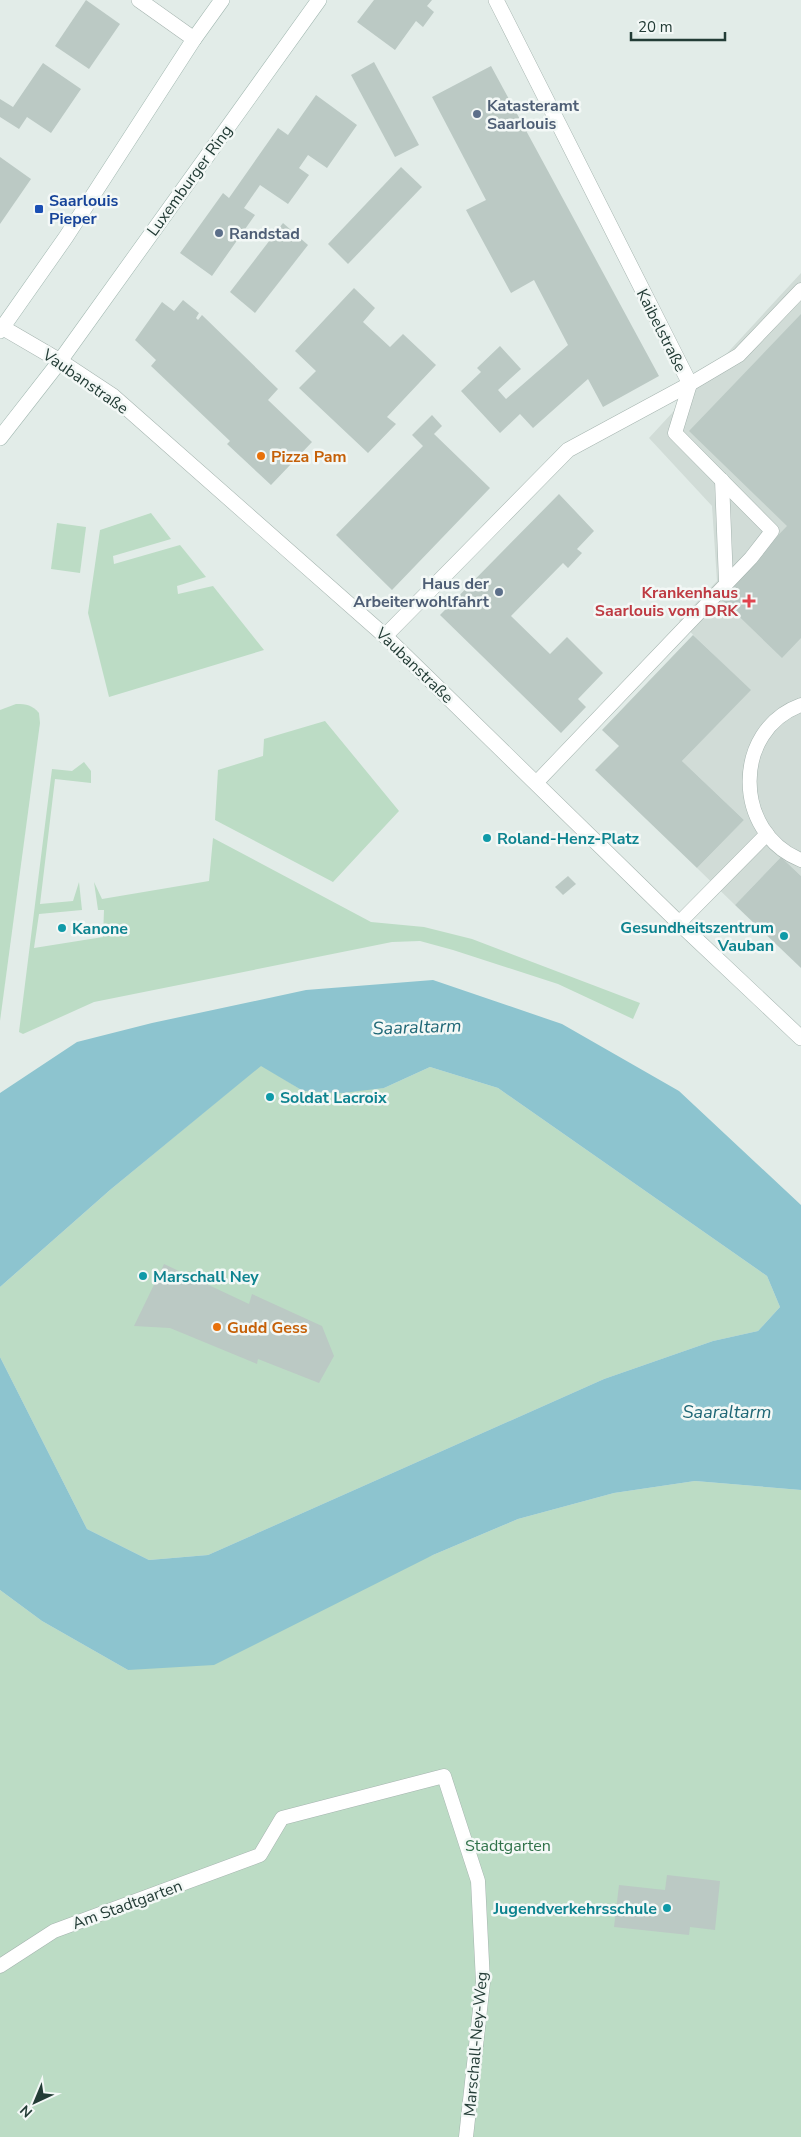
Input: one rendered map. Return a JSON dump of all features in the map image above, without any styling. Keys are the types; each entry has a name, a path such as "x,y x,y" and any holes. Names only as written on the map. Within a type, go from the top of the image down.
{"street":[{"path":"139,0 194,39"},
{"path":"1,328 66,237 194,39 222,0"},
{"name":"Luxemburger Ring","path":"0,438 60,361 319,0"},
{"name":"Kaibelstraße","path":"385,636 568,450 690,384 496,0"},
{"name":"Vaubanstraße","path":"1,328 60,361 113,396 385,636 679,923 801,1038"}],"lane":[{"path":"536,782 751,558 772,531 675,433 690,384 739,355 801,290"},
{"path":"722,480 726,582"},
{"path":"801,704 783,714 762,736 751,763 748,778 752,808 767,834 781,848 801,860"},
{"path":"679,923 767,834"},
{"name":"Marschall-Ney-Weg","path":"260,1855 282,1818 444,1776 478,1881 483,1982 466,2137"},
{"name":"Am Stadtgarten","path":"0,1966 54,1931 260,1855"}],"shaded area":[{"name":"Krankenhaus Saarlouis vom DRK","path":"801,273 801,876 781,857 735,905 697,868 744,820 682,761 750,690 679,621 717,581 712,506 649,438"}],"green space":[{"path":"151,513 171,539 113,556 114,564 180,545 206,577 177,586 178,594 213,586 264,650 109,697 88,613 100,530"},
{"path":"57,523 86,527 80,573 51,569"},
{"path":"16,704 34,708 39,713 40,723 0,1021 0,710"},
{"path":"325,721 399,811 333,882 215,820 218,770 263,756 264,739"},
{"path":"84,762 91,771 91,783 55,779 40,904 73,901 79,882 82,910 39,914 34,948 103,937 104,910 98,910 94,882 102,899 209,881 213,838 371,922 424,927 472,939 640,1003 633,1019 558,984 420,941 392,942 94,1002 23,1034 19,1032 52,769 72,771"},
{"path":"261,1065 303,1091 384,1088 430,1067 498,1088 767,1276 780,1307 758,1331 713,1341 604,1379 208,1555 149,1560 87,1529 0,1357 0,1287 110,1190"},
{"name":"Stadtgarten","path":"695,1481 801,1490 801,2137 0,2137 0,1590 42,1621 128,1670 433,1555 518,1519 614,1493"}],"water":[{"name":"Saaraltarm","path":"433,980 562,1024 679,1091 801,1205 801,1490 695,1481 614,1493 518,1519 433,1555 214,1665 128,1670 42,1621 0,1590 0,1357 87,1529 149,1560 208,1555 604,1379 713,1341 758,1331 780,1307 767,1276 498,1088 430,1067 384,1088 343,1093 303,1091 261,1066 110,1190 0,1287 0,1093 77,1042 152,1023 306,990"}],"building":[{"path":"86,0 120,24 89,69 55,46"},
{"path":"374,0 432,0 427,6 434,12 423,27 416,21 395,50 357,22"},
{"path":"374,62 419,145 395,157 351,75"},
{"path":"43,63 81,89 51,133 27,117 19,129 0,117 0,99 13,107"},
{"path":"491,66 659,376 603,407 588,379 533,428 520,414 500,433 461,391 481,372 477,368 500,346 521,369 498,390 506,399 568,345 534,280 511,293 466,210 486,200 432,97"},
{"path":"316,95 357,125 327,168 308,155 299,168 309,175 288,204 260,185 244,208 255,215 212,276 180,253 223,193 229,198 278,128 288,135"},
{"path":"0,157 31,179 0,224"},
{"path":"401,167 422,187 348,264 328,244"},
{"path":"283,223 308,245 255,313 230,292"},
{"path":"354,288 375,308 363,322 390,347 403,334 436,365 387,417 396,424 368,453 299,388 316,371 295,351"},
{"path":"183,300 199,313 196,318 198,320 202,315 278,389 268,400 312,442 271,485 227,444 230,441 151,366 156,360 135,340 162,302 174,311"},
{"path":"801,314 801,638 782,658 719,597 787,526 689,431"},
{"path":"432,415 442,426 434,434 490,488 392,590 336,535 423,446 412,435"},
{"name":"Haus der Arbeiterwohlfahrt","path":"559,494 594,531 577,549 582,553 568,568 563,563 511,616 550,654 567,637 603,673 578,699 586,707 561,733 440,615"},
{"path":"693,635 751,690 682,761 744,820 697,868 595,770 619,746 602,730"},
{"name":"Gesundheitszentrum Vauban","path":"781,857 801,876 801,968 735,905"},
{"path":"568,876 576,884 563,895 555,887"},
{"path":"164,1264 249,1304 252,1294 322,1326 334,1356 319,1383 258,1359 257,1364 170,1328 134,1326"},
{"name":"Jugendverkehrsschule","path":"667,1875 720,1881 715,1930 690,1927 689,1935 614,1927 619,1885 665,1890"}],"place":[{"name":"Katasteramt Saarlouis","path":"477,114"},
{"name":"Saarlouis Pieper","path":"39,209"},
{"name":"Randstad","path":"219,233"},
{"name":"Pizza Pam","path":"261,456"},
{"name":"Haus der Arbeiterwohlfahrt","path":"499,592"},
{"name":"Krankenhaus Saarlouis vom DRK","path":"749,601"},
{"name":"Roland-Henz-Platz","path":"487,838"},
{"name":"Kanone","path":"62,928"},
{"name":"Gesundheitszentrum Vauban","path":"784,936"},
{"name":"Soldat Lacroix","path":"270,1097"},
{"name":"Marschall Ney","path":"143,1276"},
{"name":"Gudd Gess","path":"217,1327"},
{"name":"Jugendverkehrsschule","path":"667,1908"}]}
